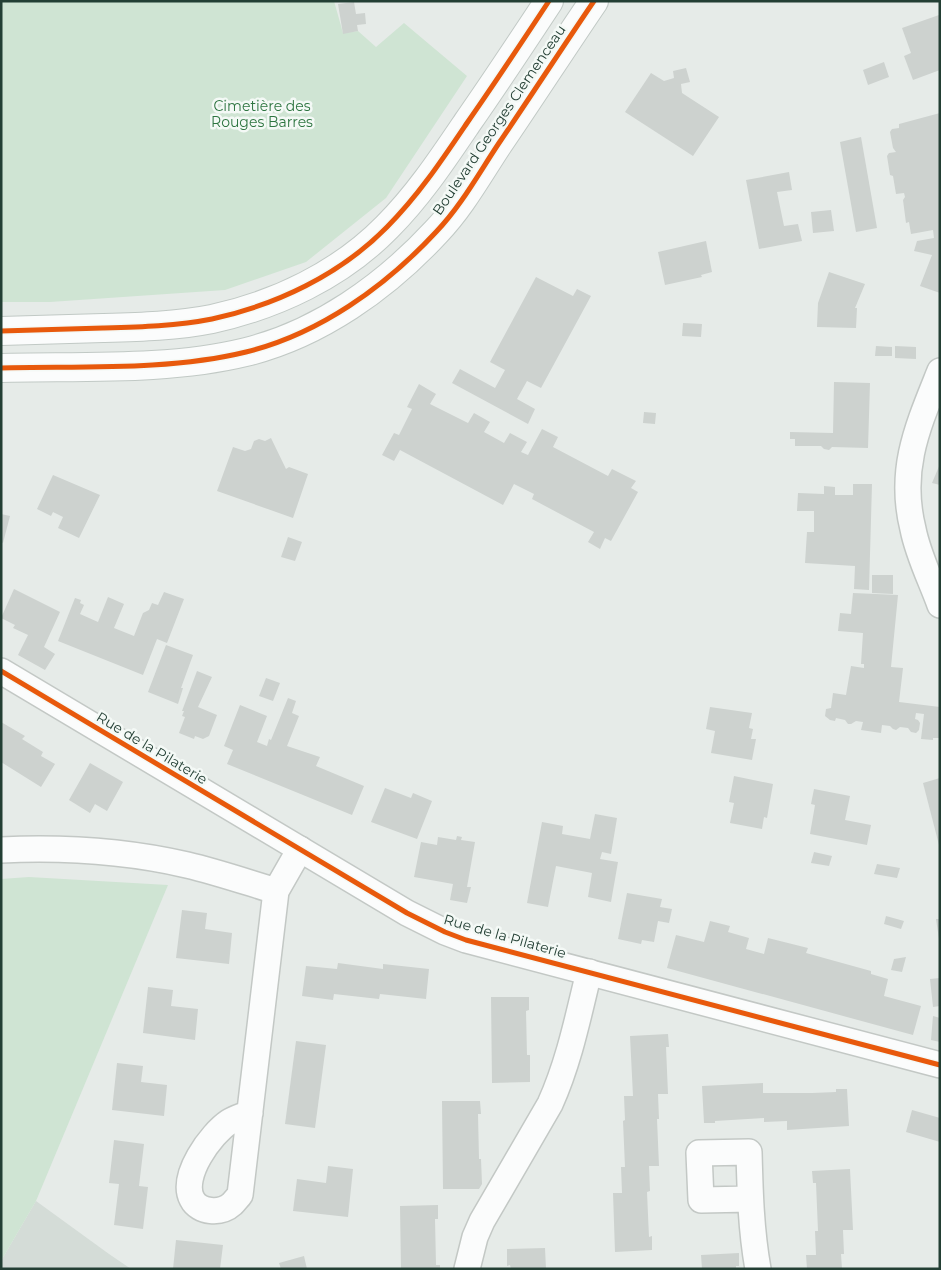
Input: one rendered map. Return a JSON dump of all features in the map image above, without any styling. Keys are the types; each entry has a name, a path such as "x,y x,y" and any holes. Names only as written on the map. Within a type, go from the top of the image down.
{"main road":[{"name":"Boulevard Georges Clemenceau","path":"1,331 127,328 203,320 253,308 304,288 358,252 386,228 409,202 436,168 549,1"},
{"name":"Boulevard Georges Clemenceau","path":"1,368 128,366 203,360 246,352 279,342 319,324 345,308 376,286 436,232 463,198 594,1"}],"street":[{"path":"940,371 912,446 908,463 907,494 913,531 940,605"},
{"name":"Rue de la Pilaterie","path":"1,670 407,913 445,932 466,940 940,1065"},
{"path":"1,850 66,849 124,854 187,865 276,891"},
{"path":"250,1113 276,891 300,849"},
{"path":"467,1269 475,1237 482,1221 559,1086 566,1067 589,972"},
{"path":"750,1199 758,1269"}],"shaded area":[{"path":"36,1201 131,1269 1,1269 1,1261"}],"green space":[{"name":"Cimetière des Rouges Barres","path":"1,1 334,1 343,33 358,31 376,47 404,23 467,76 386,198 306,262 225,290 50,302 1,302"},
{"path":"29,877 168,885 36,1201 1,1261 1,879"}],"building":[{"path":"354,2 356,14 365,13 366,24 357,25 358,31 343,34 338,4"},
{"path":"939,15 940,70 913,80 904,56 911,53 902,28"},
{"path":"884,62 889,77 868,85 863,70"},
{"path":"686,68 690,82 681,84 682,93 719,117 693,156 625,112 651,73 664,81 674,78 673,71"},
{"path":"940,113 940,293 920,286 932,255 914,251 917,241 934,238 933,230 911,234 909,222 906,223 904,193 896,194 887,156 889,153 896,152 893,148 890,132 892,129 899,128 899,124"},
{"path":"861,137 877,228 856,232 840,142"},
{"path":"789,172 792,190 777,192 784,226 798,224 802,241 759,249 746,180"},
{"path":"831,210 834,231 813,233 811,212"},
{"path":"706,241 712,272 701,275 702,277 665,285 658,252"},
{"path":"829,272 865,284 855,308 857,308 856,328 817,327 818,303"},
{"path":"536,277 573,296 577,289 591,296 541,388 527,381 517,399 535,409 528,424 452,383 460,369 495,388 505,370 490,362"},
{"path":"683,323 702,324 701,337 682,336"},
{"path":"876,346 892,347 892,356 875,356"},
{"path":"895,346 916,347 916,359 895,358"},
{"path":"834,382 870,383 868,448 832,447 829,450 821,446 795,446 795,439 790,439 790,432 833,433"},
{"path":"419,384 436,394 430,404 468,423 474,413 490,422 484,432 504,443 510,433 527,442 521,452 528,455 542,429 558,437 553,447 608,476 612,469 636,481 631,488 638,492 611,541 605,538 600,549 588,542 594,532 532,499 534,494 514,484 503,505 400,450 394,461 382,455 394,433 399,435 412,409 407,407"},
{"path":"644,412 656,413 655,424 643,423"},
{"path":"271,438 286,469 289,467 308,474 293,518 217,491 233,447 245,451 251,449 254,441 259,439 265,441"},
{"path":"940,464 940,485 932,483"},
{"path":"53,475 100,495 79,538 58,528 63,517 53,512 51,516 37,509"},
{"path":"853,484 872,484 869,590 854,589 855,566 805,563 807,532 814,532 814,511 797,511 798,493 824,494 824,486 835,487 835,495 853,495"},
{"path":"1,514 10,516 3,543 1,542"},
{"path":"288,537 302,542 295,561 281,557"},
{"path":"872,575 893,575 893,594 872,593"},
{"path":"14,589 60,612 44,647 55,654 45,670 18,655 28,635 13,628 15,625 1,618"},
{"path":"164,592 184,599 167,643 157,639 143,675 58,641 75,598 81,600 80,603 84,605 80,614 98,622 108,597 124,604 114,628 134,636 143,613 149,610 152,603 158,605"},
{"path":"853,593 898,595 891,667 903,668 899,702 940,707 940,738 933,738 933,740 921,739 924,714 916,713 915,719 920,723 919,730 916,733 911,732 908,728 900,727 896,730 890,726 882,725 881,733 861,730 863,722 856,721 848,724 845,720 836,718 835,721 830,720 825,716 826,709 831,708 833,693 846,695 851,666 864,668 864,664 861,664 863,633 838,631 840,613 851,614"},
{"path":"166,645 193,655 181,688 183,688 178,704 148,692"},
{"path":"197,671 212,677 198,707 217,715 209,736 203,739 195,736 194,739 179,733 185,717 182,716 184,711 182,711"},
{"path":"266,678 280,683 273,701 259,696"},
{"path":"288,698 296,701 292,713 299,716 287,746 320,757 316,766 364,786 352,815 227,764 233,750 224,746 240,705 267,716 257,742 267,746"},
{"path":"710,707 752,713 749,728 753,729 751,739 756,739 752,760 711,753 715,731 706,729"},
{"path":"1,722 25,736 22,739 43,752 41,756 55,764 41,787 1,762"},
{"path":"90,763 123,782 107,811 95,804 90,813 69,800"},
{"path":"734,776 773,784 767,818 764,817 762,829 730,823 734,803 729,802"},
{"path":"940,778 940,845 939,845 923,783"},
{"path":"385,788 411,798 413,793 432,801 417,839 371,822"},
{"path":"814,789 850,796 845,820 871,825 867,845 810,834 815,805 811,804"},
{"path":"595,814 617,818 611,854 602,852 600,859 618,862 611,902 588,897 592,873 556,866 548,907 527,903 542,822 563,826 562,834 590,839"},
{"path":"457,836 462,837 461,840 475,842 467,887 471,887 467,903 450,900 453,884 414,877 421,842 437,845 438,837 456,840"},
{"path":"814,852 832,856 829,866 811,863"},
{"path":"877,864 900,868 897,878 874,874"},
{"path":"627,893 662,899 660,907 672,909 669,923 658,921 654,942 642,940 641,944 618,939"},
{"path":"182,910 207,913 205,929 232,933 229,964 176,958"},
{"path":"886,916 904,921 901,929 884,924"},
{"path":"936,919 940,919 940,939 939,939"},
{"path":"710,921 730,926 728,932 749,938 746,949 764,954 768,938 808,948 806,953 871,971 871,974 888,979 884,996 921,1006 913,1035 667,968 676,935 704,942"},
{"path":"906,957 902,972 891,970 894,959"},
{"path":"338,963 383,969 383,964 429,969 426,999 380,994 379,999 334,994 333,1000 302,996 306,966 337,969"},
{"path":"940,978 940,1006 933,1007 930,979"},
{"path":"148,987 173,990 171,1006 198,1009 195,1040 143,1033"},
{"path":"491,997 529,997 529,1010 526,1011 527,1055 530,1055 530,1082 492,1083"},
{"path":"933,1016 940,1018 940,1042 931,1040"},
{"path":"668,1034 669,1047 666,1047 668,1094 658,1094 659,1166 649,1166 650,1191 647,1192 649,1237 652,1236 652,1250 615,1252 613,1193 622,1193 621,1167 625,1167 624,1096 633,1096 630,1036"},
{"path":"296,1041 326,1045 315,1128 285,1124"},
{"path":"117,1063 143,1066 141,1082 167,1085 164,1116 112,1110"},
{"path":"763,1083 763,1093 836,1092 836,1089 847,1089 849,1126 787,1130 787,1121 764,1122 764,1118 704,1123 702,1086"},
{"path":"442,1101 480,1101 481,1114 478,1114 479,1159 481,1159 482,1184 479,1189 443,1189"},
{"path":"912,1110 940,1118 940,1142 906,1132"},
{"path":"114,1140 144,1144 139,1186 148,1187 143,1229 114,1225 119,1184 109,1183"},
{"path":"328,1166 353,1169 348,1217 293,1211 297,1179 326,1183"},
{"path":"850,1169 853,1230 843,1230 844,1254 841,1254 842,1269 807,1269 806,1255 816,1255 815,1231 818,1231 816,1183 813,1183 812,1171"},
{"path":"438,1205 438,1219 435,1219 436,1265 440,1265 440,1269 401,1269 400,1206"},
{"path":"176,1240 223,1245 220,1269 173,1269"},
{"path":"545,1248 546,1269 511,1269 510,1265 507,1266 507,1249"},
{"path":"739,1253 739,1266 736,1266 736,1269 702,1269 701,1255"},
{"path":"304,1256 307,1269 281,1269 279,1263"}],"cycle path":[{"path":"1,331 144,327 212,319 260,305 306,286 328,274 369,244 387,227 419,190 498,78 549,1"},
{"path":"1,368 155,365 216,358 273,344 325,321 373,289 395,271 445,222 594,1"},
{"path":"1,671 407,913 445,932 466,940 940,1065"}]}
